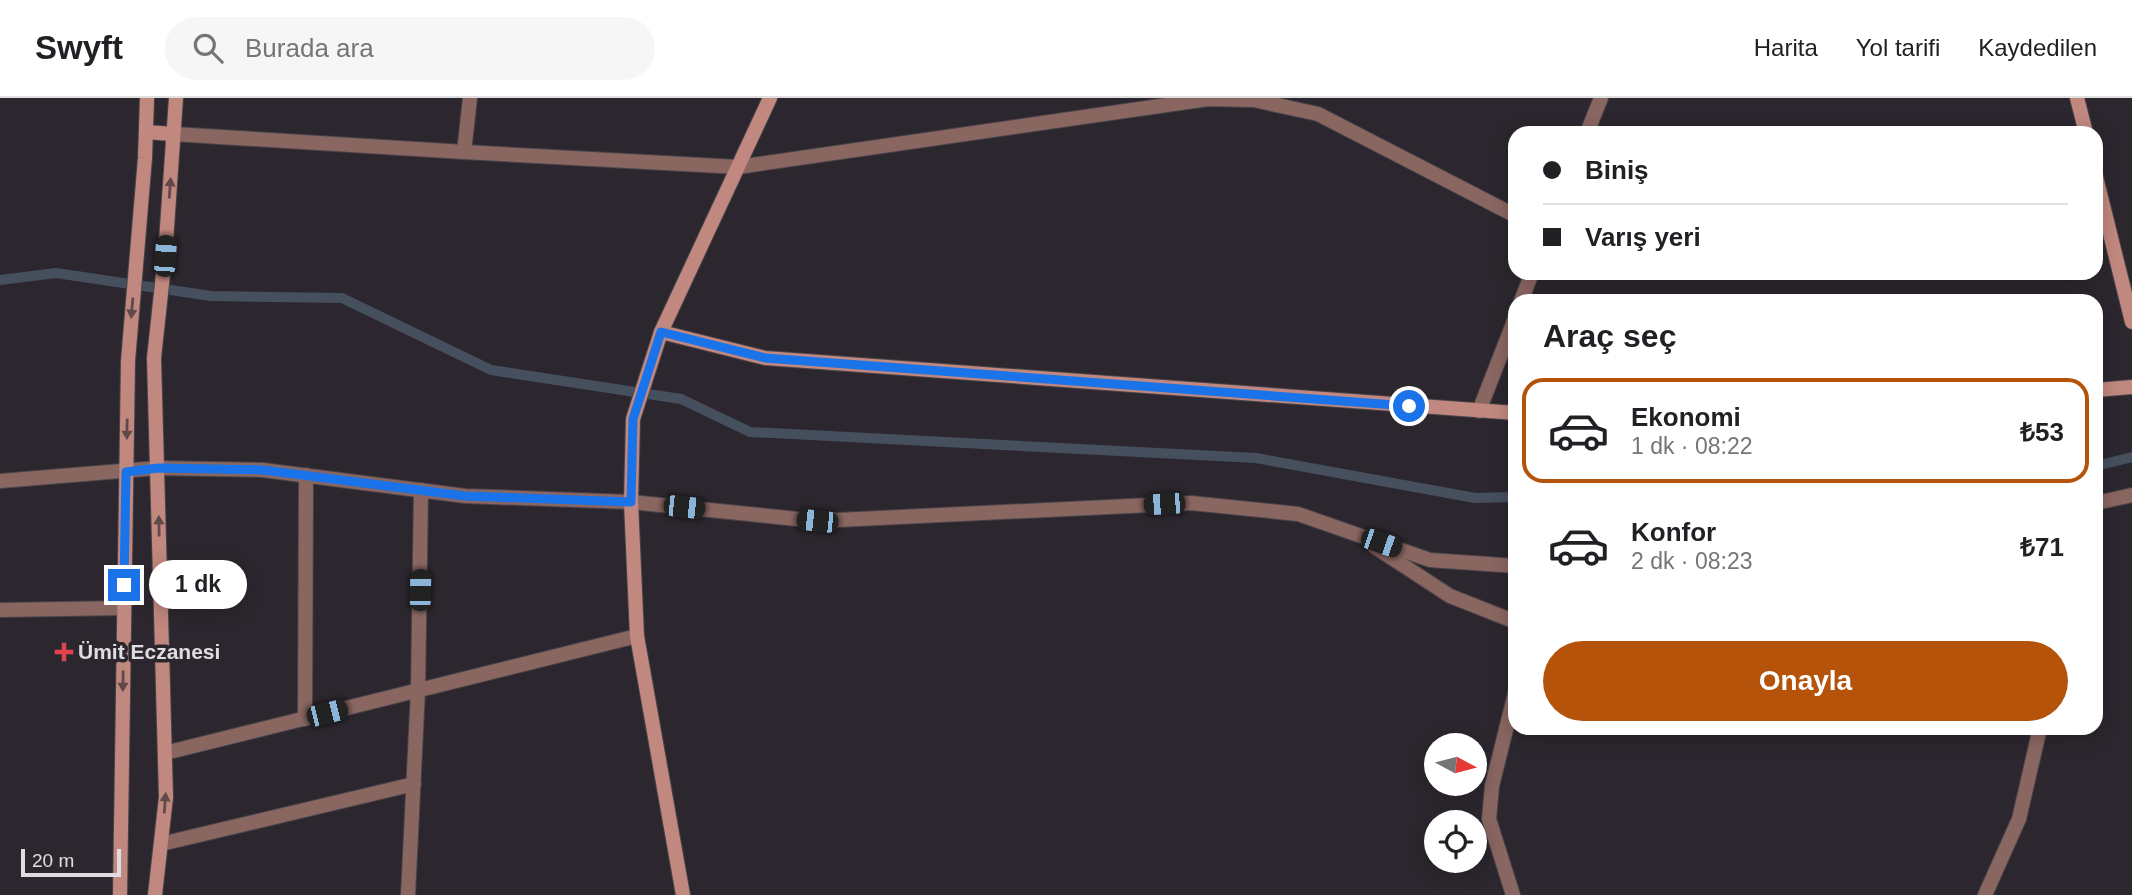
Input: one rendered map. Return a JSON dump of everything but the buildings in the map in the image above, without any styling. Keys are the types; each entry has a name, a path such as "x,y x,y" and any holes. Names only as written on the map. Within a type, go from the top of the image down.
{"street":[{"path":"120,895 128,361 147,98"},
{"path":"155,895 166,797 154,358 165,256 176,98"},
{"path":"464,152 470,98"},
{"path":"683,895 637,636 631,502 633,419 661,332 770,98"},
{"path":"1590,126 1601,98"},
{"path":"2077,98 2084,126"},
{"path":"146,132 738,167 1231,99 1286,106 1318,114 1508,212"},
{"path":"2103,205 2132,322"},
{"path":"661,332 765,358 1508,413"},
{"path":"1479,411 1508,337"},
{"path":"2103,389 2132,387"},
{"path":"0,481 158,468 263,470 465,496 631,502 817,521 1191,503 1298,513 1430,560 1508,565"},
{"path":"305,719 306,475"},
{"path":"408,895 418,691 421,490"},
{"path":"2103,501 2132,495"},
{"path":"1356,534 1450,596 1508,619"},
{"path":"0,610 124,608"},
{"path":"165,753 637,636"},
{"path":"1508,721 1492,786 1489,819 1513,895"},
{"path":"1985,895 2019,819 2038,735"},
{"path":"161,844 414,784"}],"waterway":[{"path":"0,280 56,273 211,296 342,298 491,370 681,399 750,432 1256,458 1475,498 1508,497"},
{"path":"2103,464 2132,457"}],"place":[{"name":"Ümit Eczanesi","path":"64,652"}],"route":[{"path":"124,585 126,472 158,468 263,470 465,496 631,502 633,419 661,332 765,358 1409,406"}]}
